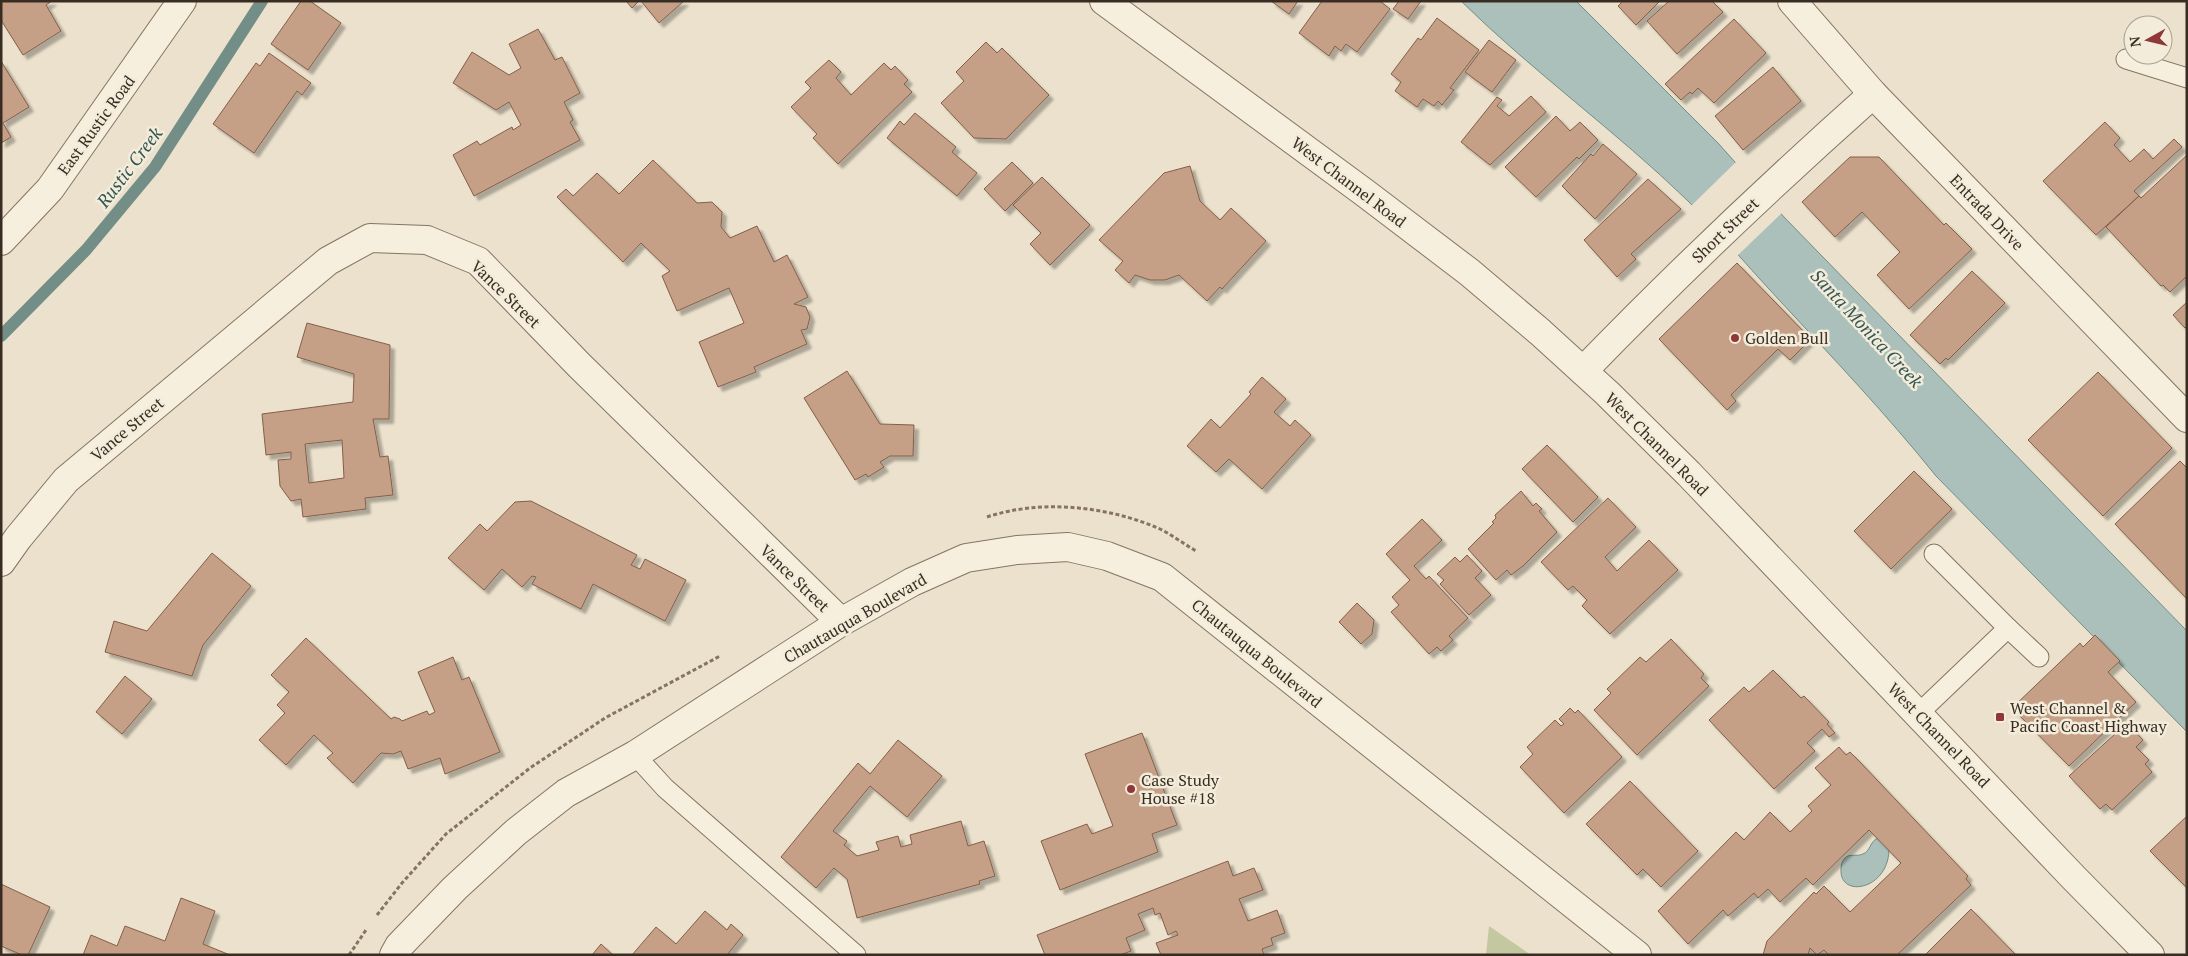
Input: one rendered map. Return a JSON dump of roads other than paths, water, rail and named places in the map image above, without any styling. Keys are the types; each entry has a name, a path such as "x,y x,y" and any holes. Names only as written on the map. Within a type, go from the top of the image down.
{"street":[{"name":"East Rustic Road","path":"1,241 50,188 182,1"},
{"name":"West Channel Road","path":"1104,1 1469,272 1583,371 1689,474 2074,878 2150,955"},
{"name":"Entrada Drive","path":"1792,1 1873,94 2185,413"},
{"name":"Short Street","path":"1583,371 1638,314 1768,188 1873,94"},
{"name":"Vance Street","path":"1,562 18,538 66,480 328,261 370,238 427,240 478,262 579,365 841,622"},
{"name":"Chautauqua Boulevard","path":"394,955 399,946 455,888 516,832 566,794 634,755 841,622 912,582 966,558 1017,550 1068,547 1107,556 1162,577 1637,955"}],"lane":[{"path":"2145,65 2187,78"},
{"path":"1934,554 2039,657"},
{"path":"1918,714 2008,628"},
{"path":"634,755 665,788 856,955"}],"water":[{"name":"Santa Monica Creek","path":"1461,1 1576,1 1718,143 1784,217 2187,631 2187,732 1936,476 1860,387 1768,289 1712,225 1661,175 1488,27"},
{"path":"1878,838 1889,849 1887,863 1881,874 1864,886 1855,887 1848,884 1842,878 1841,868 1843,860 1849,856 1866,853"}],"waterway":[{"name":"Rustic Creek","path":"1,336 86,250 155,167 262,1"}],"place":[{"name":"Golden Bull","path":"1735,338"},
{"name":"West Channel & Pacific Coast Highway","path":"2000,717"},
{"name":"Case Study House #18","path":"1131,789"}]}
